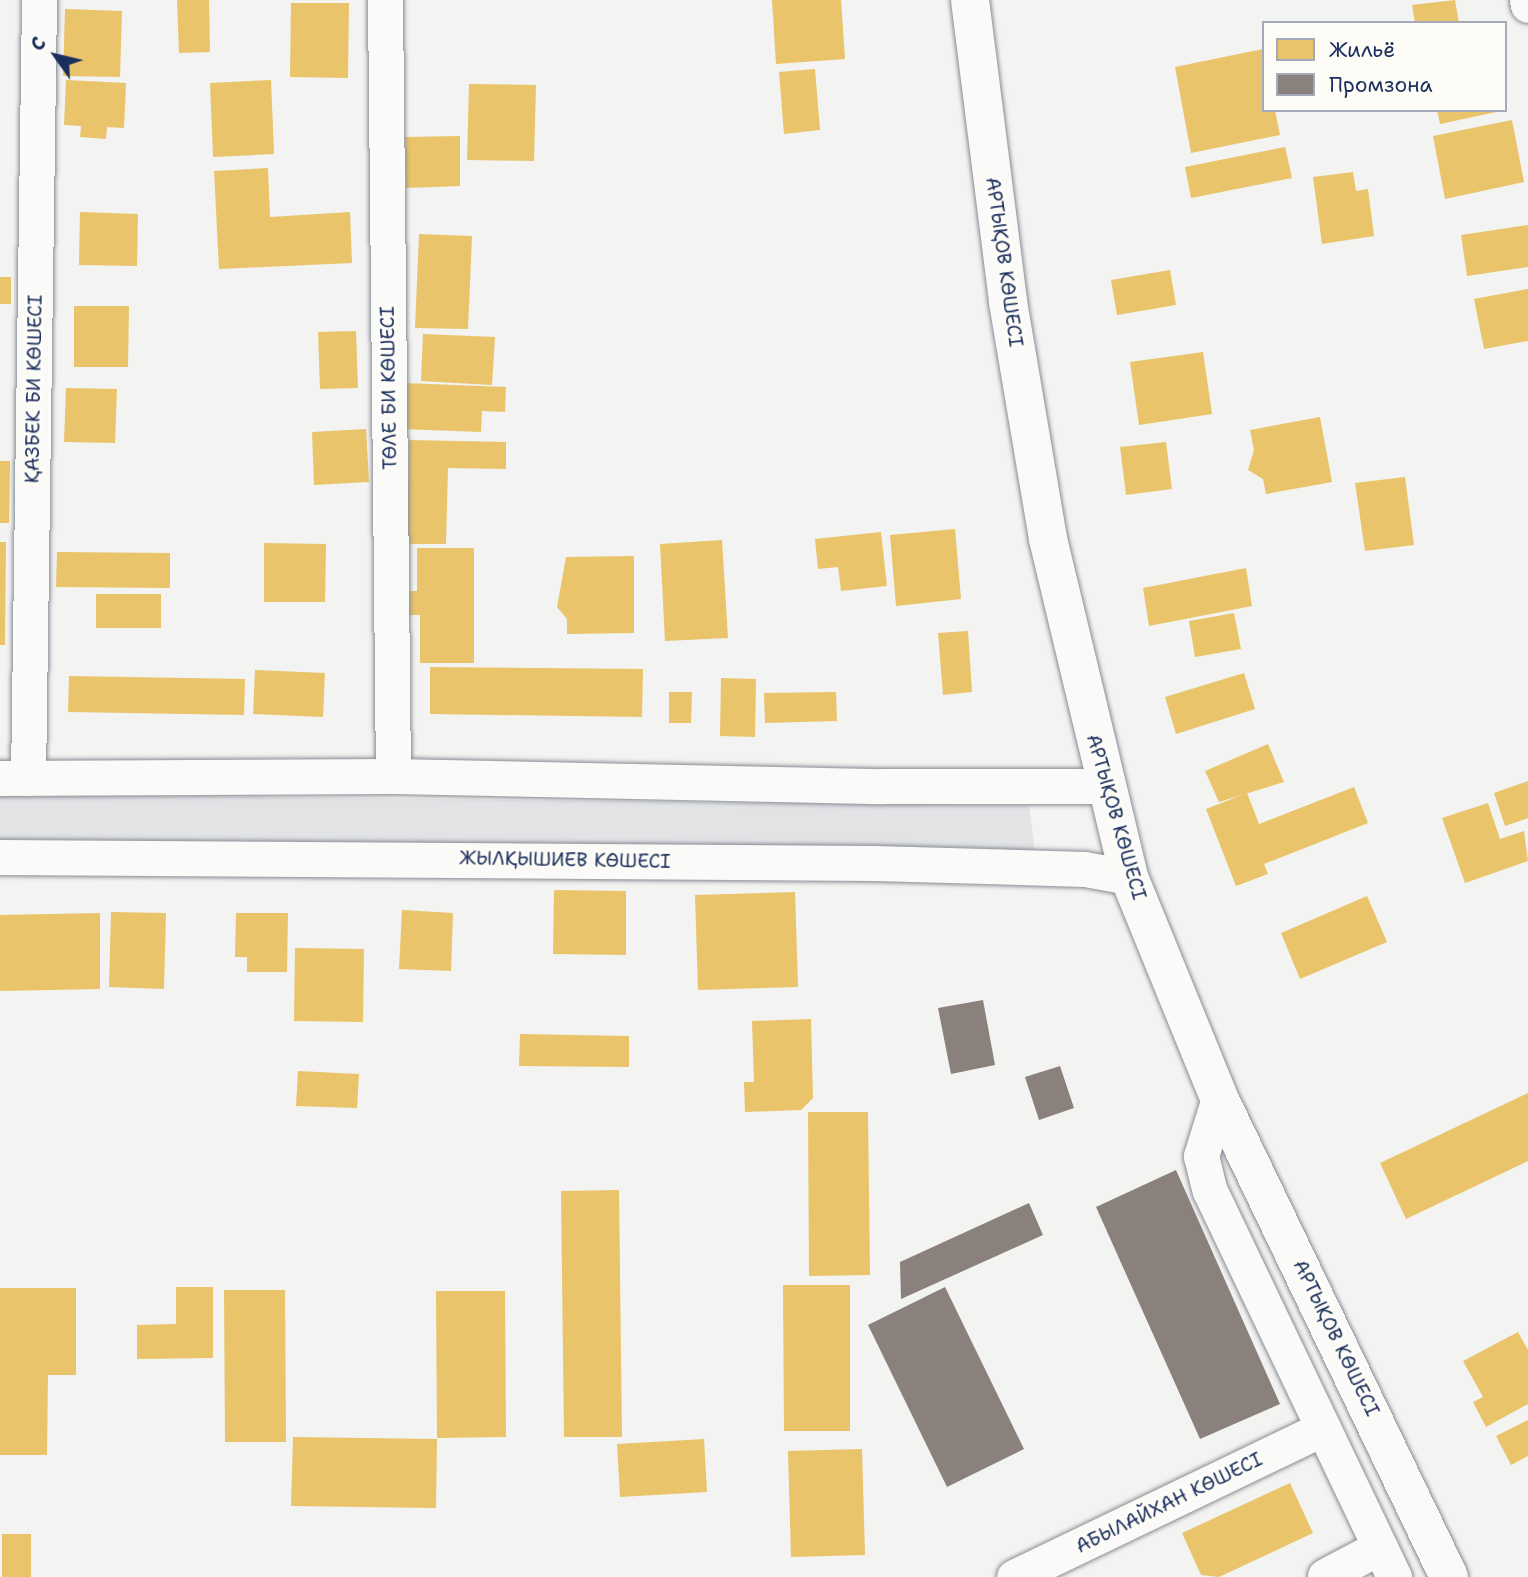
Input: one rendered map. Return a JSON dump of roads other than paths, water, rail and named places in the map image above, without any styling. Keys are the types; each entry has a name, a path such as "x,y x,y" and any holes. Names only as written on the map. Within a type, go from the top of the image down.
{"highway":[{"name":"АРТЫҚОВ КӨШЕСІ","path":"970,0 1009,302 1046,526 1104,786 1129,877 1219,1098 1449,1577"}],"street":[{"name":"ҚАЗБЕК БИ КӨШЕСІ","path":"14,778 39,0"},
{"name":"ТӨЛЕ БИ КӨШЕСІ","path":"385,0 393,776"},
{"path":"14,778 393,776 882,786 1104,786"},
{"name":"ЖЫЛҚЫШИЕВ КӨШЕСІ","path":"0,857 874,863 1084,869 1129,877"},
{"path":"1219,1098 1201,1156 1210,1191 1387,1562 1325,1576"},
{"name":"АБЫЛАЙХАН КӨШЕСІ","path":"1014,1577 1323,1428"}]}
